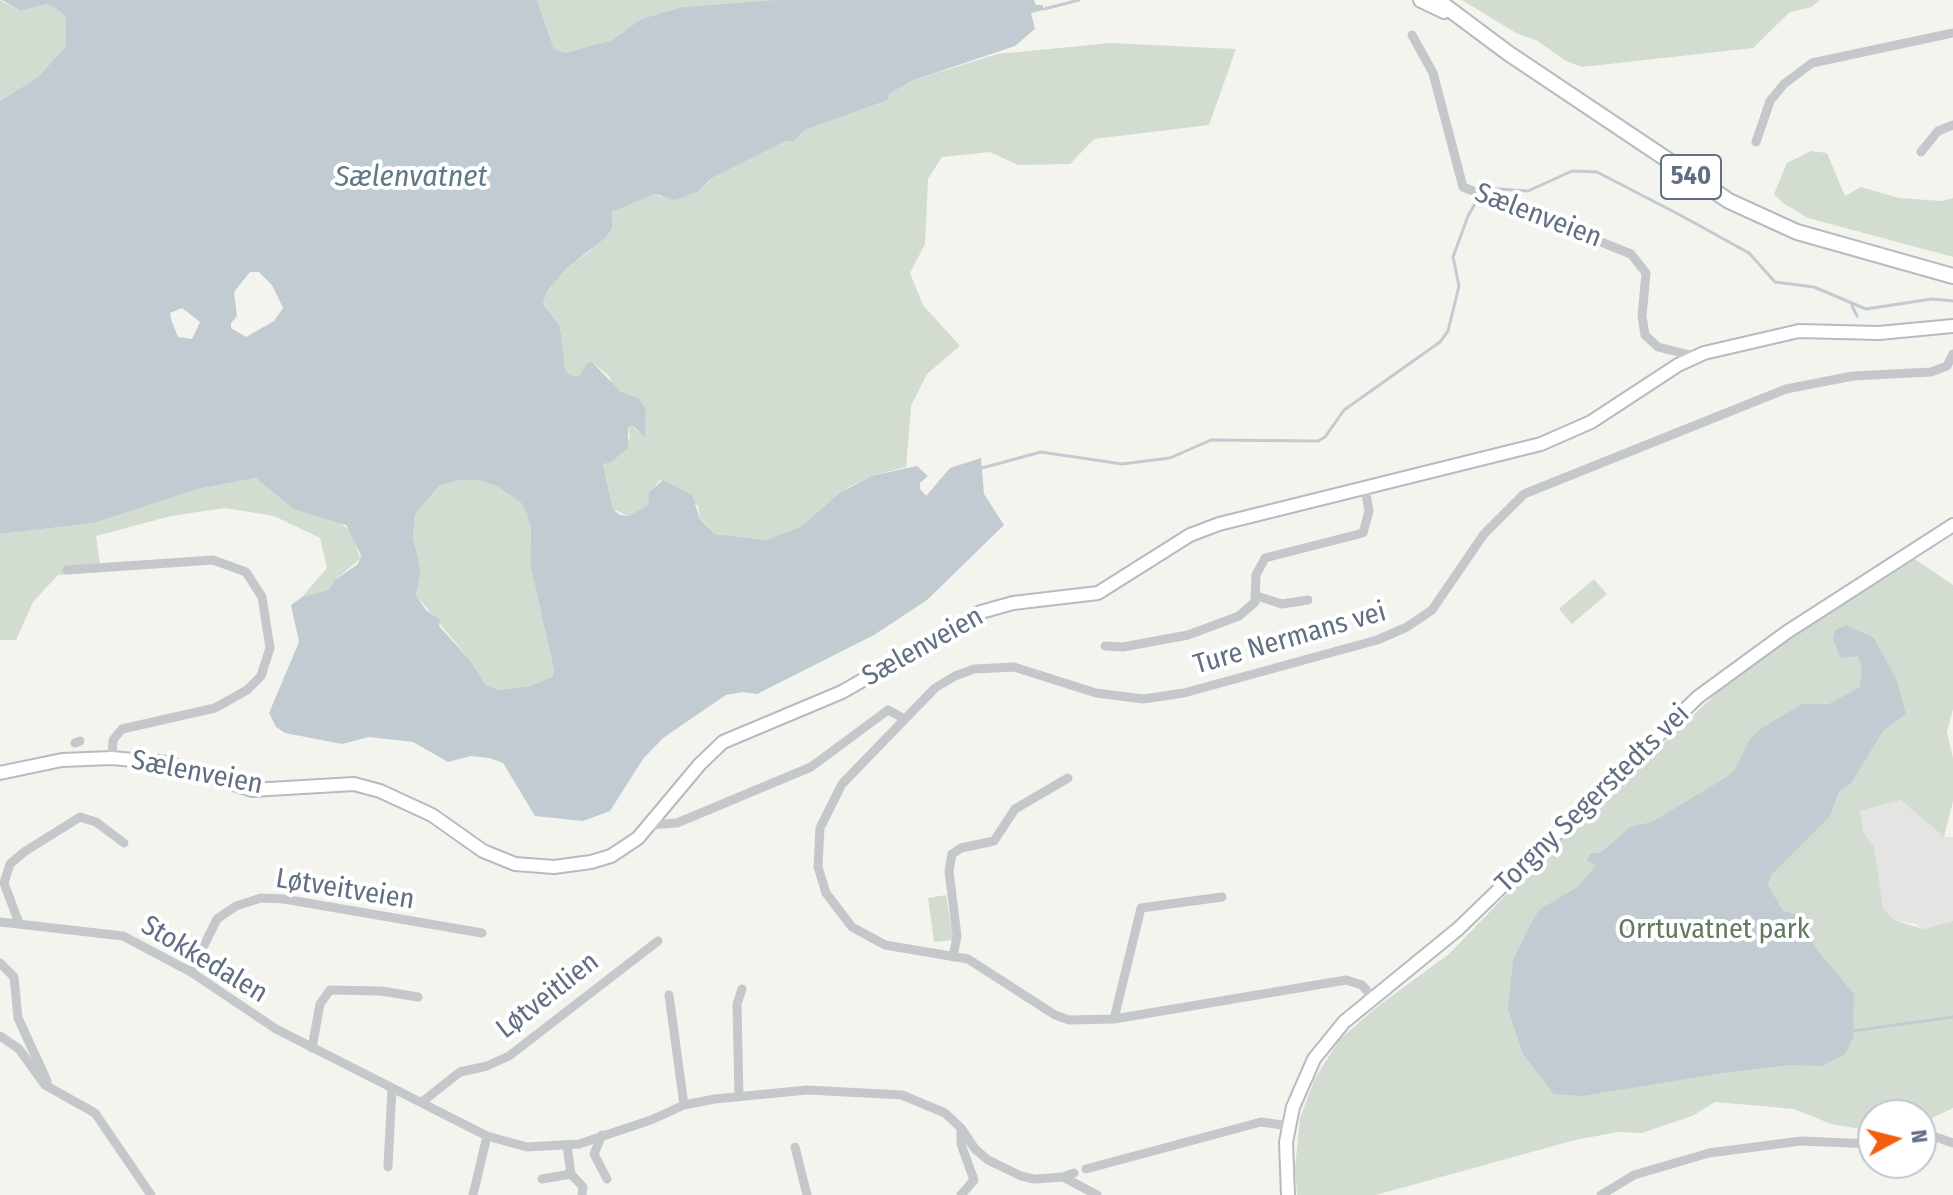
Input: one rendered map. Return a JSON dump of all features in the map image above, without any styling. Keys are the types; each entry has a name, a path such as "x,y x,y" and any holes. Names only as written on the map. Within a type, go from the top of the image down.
{"main road":[{"name":"540","path":"1421,0 1459,18"},
{"name":"540","path":"1437,0 1729,201 1797,232 1953,276"}],"street":[{"path":"1756,142 1770,101 1784,84 1812,63 1953,33"},
{"name":"Sælenveien","path":"1412,35 1433,73 1463,187 1631,254 1646,273 1642,316 1645,335 1658,347 1694,356"},
{"path":"1921,152 1938,131 1953,125"},
{"name":"Sælenveien","path":"0,773 62,760 112,758 174,764 223,783 252,790 346,784 372,788 432,815 483,851 515,864 554,867 605,858 638,838 700,764 723,742 842,692 981,612 1013,603 1098,593 1207,527 1555,439 1591,422 1694,356 1799,331 1879,333 1953,326"},
{"name":"Ture Nermans vei","path":"1373,998 1362,985 1346,980 1114,1019 1069,1020 1055,1015 968,959 906,950 869,939 852,927 836,908 818,867 818,841 834,795 935,688 974,669 1014,667 1096,693 1143,699 1184,693 1377,640 1407,627 1432,610 1484,534 1524,494 1786,389 1853,376 1931,372 1947,366 1953,354"},
{"path":"1105,646 1123,647 1196,632 1239,616 1257,596 1256,575 1265,558 1363,533 1369,511 1365,489"},
{"name":"Torgny Segerstedts vei","path":"1288,1195 1285,1164 1289,1126 1298,1091 1314,1059 1344,1022 1458,929 1698,697 1787,632 1953,525"},
{"path":"67,570 195,560 223,562 240,568 252,578 264,606 270,654 264,671 247,690 215,708 122,729 113,740 112,758"},
{"path":"1257,596 1282,604 1308,600"},
{"name":"Sælenveien","path":"649,825 677,823 828,757 888,710 905,719"},
{"path":"953,957 957,936 949,871 952,854 961,848 994,841 1015,809 1068,778"},
{"path":"19,923 4,883 10,864 24,852 80,817 96,822 124,843"},
{"path":"1114,1019 1141,908 1222,897"},
{"name":"Løtveitveien","path":"191,972 217,919 236,906 261,898 284,899 482,933"},
{"name":"Stokkedalen","path":"0,922 115,934 191,972 263,1022 312,1048 487,1136 527,1147 567,1146 651,1120 684,1105 739,1097 807,1090 902,1095 945,1113 988,1160 1021,1176 1035,1179 1063,1177"},
{"name":"Løtveitlien","path":"422,1102 460,1072 509,1056 658,941"},
{"path":"0,963 14,977 14,1008 49,1088"},
{"path":"739,1097 737,1004 742,989"},
{"path":"312,1048 320,1004 330,990 381,991 418,997"},
{"path":"669,995 684,1105"},
{"path":"0,1036 19,1049 49,1088 95,1113 151,1195"},
{"path":"388,1167 392,1088"},
{"path":"1086,1169 1261,1122 1289,1126"},
{"path":"961,1128 961,1144 974,1180 961,1195"},
{"path":"602,1135 594,1154 607,1179"},
{"path":"473,1195 487,1136"},
{"path":"1601,1195 1634,1175 1709,1153 1801,1141 1857,1143"},
{"path":"567,1146 571,1174 583,1187 582,1195"},
{"path":"795,1147 807,1195"},
{"path":"1063,1177 1074,1173"},
{"path":"542,1179 571,1174"},
{"path":"1063,1177 1097,1195"}],"shaded area":[{"path":"1901,800 1944,837 1953,837 1953,921 1923,929 1916,924 1894,920 1883,908 1874,845 1864,834 1860,811"}],"green space":[{"path":"0,0 20,11 47,4 60,11 66,18 66,46 38,77 0,101"},
{"path":"537,0 774,0 682,7 641,19 612,40 565,53 554,49"},
{"path":"1462,0 1820,0 1812,7 1790,12 1753,48 1582,67 1566,61 1536,40 1516,33"},
{"path":"1111,43 1236,49 1209,125 1094,139 1070,164 1018,165 990,152 942,157 928,179 925,244 910,273 923,305 960,346 927,374 911,406 906,467 871,476 849,487 802,526 766,540 715,534 700,518 698,506 660,480 650,492 648,505 628,516 613,509 603,463 630,438 628,427 633,426 639,433 644,428 646,410 612,385 610,377 592,362 587,363 579,376 569,375 565,368 560,326 543,304 547,291 567,268 591,250 612,212 655,194 661,197 706,185 712,178 786,141 794,141 805,130 888,100 888,94 911,81 997,54"},
{"path":"1811,151 1827,153 1845,196 1861,187 1899,198 1942,201 1953,198 1953,257 1808,218 1783,203 1774,194 1787,163"},
{"path":"256,478 299,508 340,522 353,534 360,559 335,580 330,590 302,597 327,568 320,538 274,516 225,508 171,516 96,536 101,572 58,575 33,602 16,640 0,640 0,534 94,523 198,489"},
{"path":"460,480 479,480 498,487 521,503 526,511 531,527 530,564 554,670 552,677 530,686 498,690 485,684 470,660 416,595 421,572 413,536 415,515 439,486"},
{"name":"Orrtuvatnet park","path":"1913,558 1953,585 1953,709 1947,732 1953,758 1953,801 1944,837 1901,800 1860,811 1864,834 1874,845 1883,908 1894,920 1923,929 1953,921 1953,1108 1937,1116 1937,1099 1857,1099 1857,1128 1831,1124 1794,1109 1715,1102 1692,1116 1642,1133 1618,1132 1575,1140 1376,1195 1297,1195 1295,1168 1300,1118 1315,1078 1340,1039 1378,1006 1449,954 1531,869 1723,687 1766,652"},
{"path":"1594,579 1607,594 1572,624 1559,609"},
{"path":"946,895 953,940 934,942 928,898"}],"water":[{"name":"Sælenvatnet","path":"2,0 537,0 554,49 565,53 612,40 641,19 682,7 774,0 1034,0 1036,5 1043,5 1043,10 1031,13 1035,29 1015,46 911,81 889,94 888,100 805,130 794,141 786,141 712,178 697,192 675,200 655,194 612,212 612,228 605,238 567,268 547,291 543,304 560,326 565,368 569,375 579,376 587,363 592,362 621,392 638,398 646,410 645,437 633,426 628,427 628,448 611,462 603,464 613,509 620,515 628,516 648,505 649,492 663,480 692,495 700,519 715,534 766,540 802,526 840,493 871,476 917,466 928,476 920,483 920,489 926,496 950,468 981,458 984,494 1004,525 927,600 874,635 757,694 742,692 726,695 663,738 643,759 610,811 583,821 535,816 503,763 489,758 471,756 448,762 413,742 369,737 342,744 285,733 276,727 269,713 299,642 291,605 302,597 329,590 335,580 358,564 361,555 346,525 294,509 256,478 198,489 94,523 0,534 0,101 38,77 66,46 66,18 60,11 47,4 20,11","holes":["250,272 259,272 272,285 283,308 274,321 246,337 231,328 231,323 237,316 234,292","182,308 200,322 192,339 178,337 170,313","460,480 479,480 498,487 521,503 526,511 531,527 530,564 554,670 552,677 530,686 498,690 485,684 470,660 439,626 440,620 426,610 416,595 421,572 413,536 415,515 439,486"]},
{"path":"1846,625 1874,638 1897,681 1906,714 1883,731 1851,783 1839,791 1830,816 1771,875 1768,885 1783,911 1799,915 1817,950 1854,994 1853,1038 1845,1054 1822,1066 1790,1065 1722,1073 1582,1096 1554,1094 1523,1054 1508,1009 1513,960 1539,910 1579,886 1596,865 1587,861 1590,854 1602,852 1630,827 1652,822 1734,771 1750,739 1762,728 1802,704 1829,704 1860,687 1862,668 1858,656 1841,658 1833,640 1835,630"}],"waterway":[{"path":"1044,9 1079,0"},
{"path":"982,468 1041,452 1122,464 1170,458 1211,440 1318,441 1325,437 1344,410 1440,342 1448,331 1459,286 1453,257 1468,216 1484,188 1528,191 1572,171 1597,172 1680,215 1749,253 1775,282 1814,287 1866,309 1932,299 1953,301"},
{"path":"1852,306 1857,316"},
{"path":"1852,1031 1953,1017"}]}
